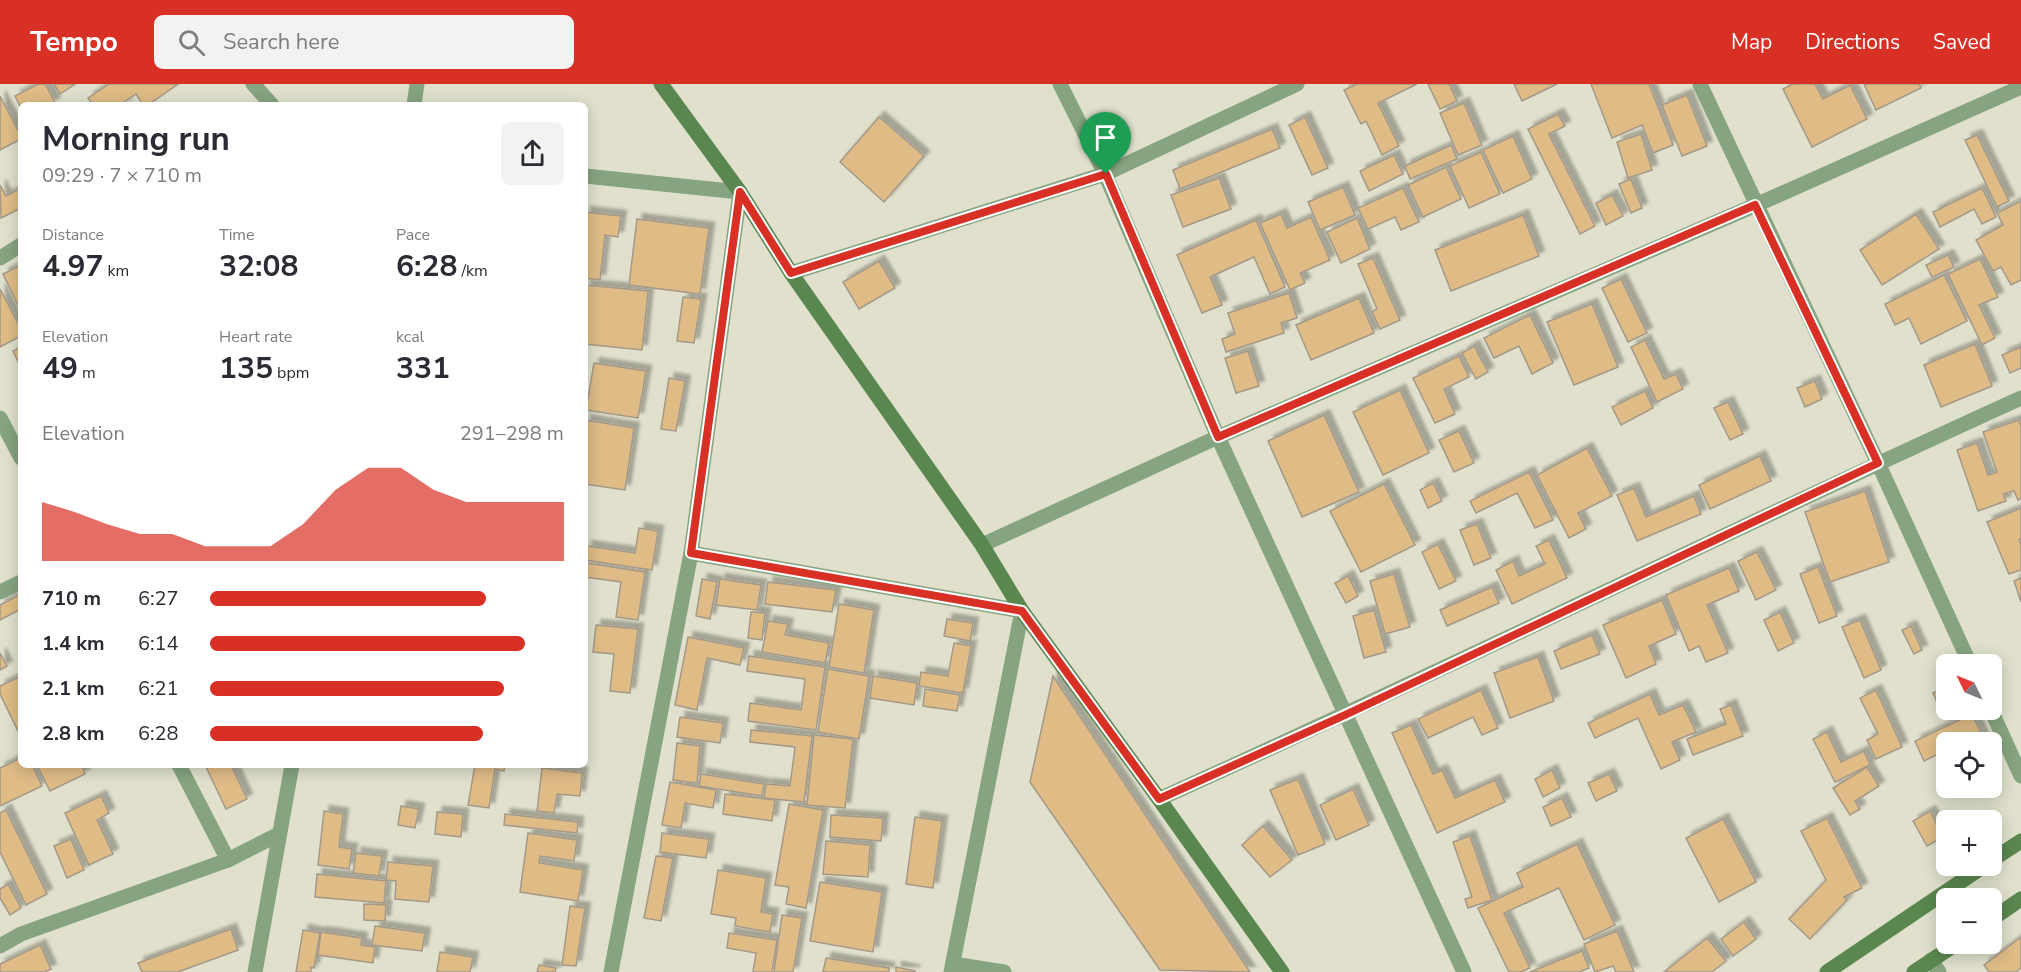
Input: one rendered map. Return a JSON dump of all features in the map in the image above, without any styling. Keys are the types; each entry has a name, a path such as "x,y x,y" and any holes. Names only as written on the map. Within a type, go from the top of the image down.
{"main road":[{"path":"661,84 740,192 791,273 982,545 1022,611 1282,972"},
{"path":"2002,853 2021,841"},
{"path":"1827,972 1969,876"},
{"path":"2002,912 2021,899"},
{"path":"1914,972 1935,966 1946,954"}],"street":[{"path":"253,84 269,102"},
{"path":"414,102 417,84"},
{"path":"1060,84 1106,174 1218,437 1464,972"},
{"path":"791,273 1106,174 1297,84"},
{"path":"1700,84 1965,654"},
{"path":"982,545 1218,437 1755,205 2021,87"},
{"path":"588,176 740,192 691,553 611,972"},
{"path":"0,258 18,248"},
{"path":"1159,799 1345,715 1878,463 2021,398"},
{"path":"0,418 18,452"},
{"path":"691,553 1022,611 952,968 1004,972"},
{"path":"0,592 18,583"},
{"path":"1996,720 2021,776"},
{"path":"181,768 228,860"},
{"path":"255,972 291,768"},
{"path":"0,946 21,934 228,860 279,834"}],"building":[{"path":"38,84 45,84 55,102 18,102 15,96"},
{"path":"54,84 75,84 60,94"},
{"path":"109,84 178,84 152,102 141,102 136,94 124,102 91,102 88,98"},
{"path":"1357,84 1417,84 1378,103 1399,146 1382,155 1366,121 1361,124 1344,90"},
{"path":"1428,84 1449,84 1457,101 1440,109"},
{"path":"1514,84 1557,84 1522,101"},
{"path":"1591,84 1649,84 1673,145 1653,153 1642,125 1612,138"},
{"path":"1793,84 1815,84 1823,99 1850,85 1867,119 1812,147 1783,89"},
{"path":"1864,84 1919,84 1921,88 1876,110"},
{"path":"1687,95 1707,146 1682,156 1662,105"},
{"path":"0,96 18,130 18,141 0,150"},
{"path":"1464,103 1482,145 1458,155 1440,113"},
{"path":"1558,114 1565,126 1549,134 1595,226 1580,234 1528,129"},
{"path":"879,117 924,156 884,202 840,162"},
{"path":"1305,117 1328,168 1312,175 1289,125"},
{"path":"1272,129 1280,148 1180,189 1173,170"},
{"path":"1641,134 1652,170 1628,178 1617,142"},
{"path":"1977,135 2009,201 1997,207 1965,140"},
{"path":"1513,136 1532,179 1503,193 1483,150"},
{"path":"1451,145 1457,159 1410,179 1405,166"},
{"path":"1481,152 1500,194 1469,208 1450,166"},
{"path":"1394,155 1403,174 1369,191 1360,171"},
{"path":"1446,167 1461,199 1423,217 1408,185"},
{"path":"1219,178 1231,209 1183,227 1171,195"},
{"path":"1631,179 1642,208 1631,213 1619,184"},
{"path":"0,185 6,196 18,190 18,210 1,218"},
{"path":"1343,187 1355,215 1320,230 1308,202"},
{"path":"1403,188 1419,222 1401,230 1395,217 1368,229 1358,208"},
{"path":"1982,188 1996,217 1982,224 1974,209 1940,227 1933,212"},
{"path":"1612,195 1623,216 1606,225 1596,203"},
{"path":"2021,201 2021,280 2011,285 2001,267 1993,271 1976,240 2003,225 1997,213"},
{"path":"588,212 621,216 618,237 605,235 600,280 588,278"},
{"path":"1281,214 1287,228 1311,217 1330,260 1300,273 1305,283 1290,290 1260,223"},
{"path":"1916,214 1939,249 1882,285 1860,250"},
{"path":"1523,215 1539,256 1451,291 1435,250"},
{"path":"1357,218 1370,249 1341,263 1327,232"},
{"path":"637,219 709,228 700,294 629,285"},
{"path":"1256,220 1285,287 1270,294 1254,257 1210,277 1222,305 1202,313 1177,255"},
{"path":"1948,255 1954,267 1932,277 1926,265"},
{"path":"1373,258 1400,320 1380,329 1372,312 1377,309 1358,264"},
{"path":"1980,259 1998,297 1979,305 1995,338 1982,345 1948,274"},
{"path":"879,261 895,288 859,309 843,282"},
{"path":"18,266 18,305 3,274"},
{"path":"1944,275 1967,321 1921,344 1909,318 1895,325 1885,304"},
{"path":"1621,279 1647,333 1628,342 1602,288"},
{"path":"588,285 648,291 642,350 588,344"},
{"path":"0,289 18,323 18,338 0,347"},
{"path":"1289,293 1297,318 1281,323 1284,333 1226,352 1222,339 1235,334 1228,313"},
{"path":"683,297 701,299 694,343 677,341"},
{"path":"1359,298 1374,333 1311,360 1296,325"},
{"path":"1592,304 1618,367 1574,385 1547,322"},
{"path":"1530,315 1553,363 1532,374 1519,346 1494,358 1484,338"},
{"path":"1645,340 1664,379 1676,374 1683,389 1657,402 1631,347"},
{"path":"1975,344 1992,386 1941,407 1924,365"},
{"path":"1474,346 1488,372 1476,379 1462,353"},
{"path":"2021,347 2021,368 2010,373 2002,355"},
{"path":"18,348 18,362 13,351"},
{"path":"1248,351 1259,386 1236,393 1225,358"},
{"path":"1459,356 1469,377 1444,389 1455,414 1435,423 1413,378"},
{"path":"594,363 646,371 638,418 588,410"},
{"path":"669,378 685,381 676,431 661,429"},
{"path":"1815,381 1822,399 1805,407 1797,388"},
{"path":"1400,390 1429,453 1383,475 1353,412"},
{"path":"1645,391 1653,408 1621,425 1612,407"},
{"path":"1728,402 1743,434 1730,440 1714,408"},
{"path":"1324,415 1359,492 1302,517 1268,441"},
{"path":"588,420 634,428 625,490 588,484"},
{"path":"2019,420 2021,426 2021,499 2018,500 2014,491 2003,494 2006,501 1978,511 1957,450 1977,443 1988,475 1997,472 1983,432"},
{"path":"1459,431 1474,463 1454,472 1439,440"},
{"path":"1587,448 1612,496 1578,513 1586,529 1569,538 1537,475"},
{"path":"1760,456 1771,481 1710,509 1699,485"},
{"path":"1529,472 1553,520 1535,528 1517,493 1476,513 1470,501"},
{"path":"1433,483 1442,501 1428,508 1420,490"},
{"path":"1384,484 1415,545 1361,572 1330,511"},
{"path":"1634,488 1646,517 1694,496 1701,514 1637,541 1617,495"},
{"path":"1865,491 1889,562 1830,582 1805,512"},
{"path":"2021,508 2021,539 2019,540 2021,570 2009,574 1987,522"},
{"path":"1477,524 1491,558 1474,565 1460,530"},
{"path":"639,528 658,531 652,570 588,560 588,546 635,553"},
{"path":"1549,540 1567,578 1512,604 1496,570 1513,561 1519,576 1545,564 1536,546"},
{"path":"1438,544 1456,581 1439,589 1422,552"},
{"path":"1757,552 1776,590 1756,600 1738,561"},
{"path":"588,563 645,572 638,620 616,617 621,582 588,577"},
{"path":"1818,567 1837,616 1819,623 1800,574"},
{"path":"1729,568 1739,591 1707,605 1728,653 1706,662 1699,646 1689,651 1666,595"},
{"path":"1394,574 1410,627 1385,634 1370,581"},
{"path":"1348,576 1358,596 1346,603 1335,583"},
{"path":"2021,578 2021,602 2014,581"},
{"path":"702,579 717,582 710,619 696,616"},
{"path":"720,579 761,585 757,610 716,605"},
{"path":"768,582 836,590 832,612 765,604"},
{"path":"1492,587 1499,603 1447,626 1440,610"},
{"path":"18,596 18,611 0,620 0,605"},
{"path":"1662,600 1676,634 1649,646 1656,664 1626,678 1603,625"},
{"path":"839,604 874,610 864,673 829,667"},
{"path":"1374,610 1386,652 1364,658 1353,616"},
{"path":"751,612 765,613 762,640 748,638"},
{"path":"1780,612 1794,643 1778,651 1764,620"},
{"path":"947,619 973,623 970,641 944,636"},
{"path":"1860,620 1881,670 1864,678 1842,627"},
{"path":"768,621 788,624 785,635 829,643 825,663 762,652"},
{"path":"596,625 638,629 630,693 610,691 614,654 593,652"},
{"path":"1911,626 1922,650 1914,654 1902,630"},
{"path":"1592,635 1600,654 1561,669 1554,651"},
{"path":"688,637 744,648 740,665 707,658 697,710 675,705"},
{"path":"954,643 971,646 963,693 919,686 921,672 948,676"},
{"path":"0,653 7,666 0,670"},
{"path":"749,656 825,667 816,730 748,721 750,703 801,710 805,679 747,671"},
{"path":"1538,657 1554,701 1510,718 1494,673"},
{"path":"828,669 869,676 859,739 818,732"},
{"path":"873,676 917,683 914,705 870,698"},
{"path":"1053,676 1250,972 1160,970 1030,782"},
{"path":"18,677 18,731 0,694 0,686"},
{"path":"925,689 960,695 957,711 923,706"},
{"path":"1481,690 1498,728 1482,735 1473,717 1428,738 1418,719"},
{"path":"1876,690 1902,747 1876,759 1867,740 1878,734 1860,698"},
{"path":"1650,694 1659,715 1683,705 1696,732 1672,742 1680,760 1661,769 1638,718 1595,738 1588,723"},
{"path":"1731,705 1743,736 1693,755 1687,739 1726,724 1720,709"},
{"path":"680,717 723,723 720,743 677,737"},
{"path":"1959,720 1975,720 1980,732 1936,732 1936,755 1924,761 1915,741"},
{"path":"1411,725 1433,774 1442,770 1455,798 1495,780 1505,802 1437,833 1392,733"},
{"path":"751,730 812,736 804,802 764,798 766,784 790,786 795,747 750,742"},
{"path":"1827,732 1841,762 1864,751 1870,765 1835,782 1813,739"},
{"path":"814,735 853,739 845,808 807,805"},
{"path":"677,743 700,746 697,783 673,780"},
{"path":"18,759 18,768 33,768 42,786 0,806 0,768"},
{"path":"1867,767 1879,786 1855,801 1860,809 1850,815 1833,788"},
{"path":"38,768 82,768 85,774 50,791"},
{"path":"206,768 232,768 247,799 226,809"},
{"path":"474,768 504,768 504,771 495,769 489,808 468,805"},
{"path":"542,768 582,773 580,796 557,794 554,813 537,811"},
{"path":"1552,770 1560,788 1543,797 1535,779"},
{"path":"701,774 764,784 762,796 699,786"},
{"path":"1609,774 1617,791 1596,801 1588,783"},
{"path":"1298,779 1325,844 1298,855 1270,790"},
{"path":"670,782 716,790 713,808 685,803 681,828 662,825"},
{"path":"1353,789 1369,825 1336,840 1320,805"},
{"path":"725,794 775,800 772,821 723,814"},
{"path":"101,796 109,813 97,820 113,854 89,865 65,813"},
{"path":"1562,798 1571,817 1551,826 1543,807"},
{"path":"789,804 823,810 806,908 786,904 789,887 775,885"},
{"path":"401,806 419,809 415,828 398,825"},
{"path":"6,810 47,894 26,905 0,852 0,813"},
{"path":"324,811 343,814 339,847 352,849 349,869 318,865"},
{"path":"1930,811 1936,823 1936,841 1927,846 1913,821"},
{"path":"437,812 463,814 461,837 435,834"},
{"path":"505,814 578,822 577,833 504,825"},
{"path":"831,815 883,818 881,841 830,837"},
{"path":"915,817 942,821 933,888 906,884"},
{"path":"1827,818 1862,888 1844,897 1847,900 1810,939 1789,919 1826,880 1801,831"},
{"path":"1723,819 1756,882 1719,902 1686,838"},
{"path":"1263,826 1292,860 1270,877 1242,845"},
{"path":"528,833 577,840 574,861 540,856 539,863 583,870 578,901 520,892"},
{"path":"662,833 709,839 706,858 660,852"},
{"path":"1470,836 1492,900 1468,908 1465,899 1472,897 1453,842"},
{"path":"71,839 84,870 67,878 54,846"},
{"path":"826,841 870,845 868,877 823,874"},
{"path":"1577,844 1615,925 1584,940 1559,888 1504,913 1530,968 1521,972 1509,972 1478,908 1523,887 1517,873"},
{"path":"356,853 382,856 379,876 353,873"},
{"path":"656,856 673,858 661,921 644,918"},
{"path":"388,862 433,866 429,902 395,899 396,881 386,880"},
{"path":"718,870 766,878 761,912 773,914 770,932 735,926 736,918 711,914"},
{"path":"317,874 386,881 384,903 315,897"},
{"path":"820,882 882,892 873,952 810,941"},
{"path":"8,884 21,908 10,915 0,898 0,889"},
{"path":"364,904 386,905 385,921 364,920"},
{"path":"570,906 585,908 576,966 562,965"},
{"path":"782,915 802,918 793,972 774,972"},
{"path":"1744,922 1756,939 1733,956 1721,939"},
{"path":"375,926 425,933 422,951 372,945"},
{"path":"231,929 238,950 178,972 142,972 138,963"},
{"path":"303,930 320,933 314,968 311,967 311,972 296,972"},
{"path":"1617,931 1634,972 1616,972 1613,966 1595,972 1584,944"},
{"path":"321,932 362,938 361,945 375,947 373,963 318,955"},
{"path":"729,933 777,940 772,972 753,972 756,953 727,948"},
{"path":"2021,937 2021,968 2016,972 1989,972 1984,965 1999,954 2002,954 2002,951"},
{"path":"1707,938 1726,961 1712,972 1664,972"},
{"path":"40,945 51,969 44,972 0,972 0,964"},
{"path":"1582,951 1589,968 1579,972 1530,972"},
{"path":"440,952 473,957 470,972 437,972"},
{"path":"826,958 889,968 889,972 823,972"},
{"path":"539,965 556,968 555,972 537,972"},
{"path":"896,967 915,971 896,972"}],"route":[{"path":"1106,174 1218,437 1755,205 1878,463 1345,715 1159,799 1022,611 691,553 740,192 791,273 1106,174"}]}
